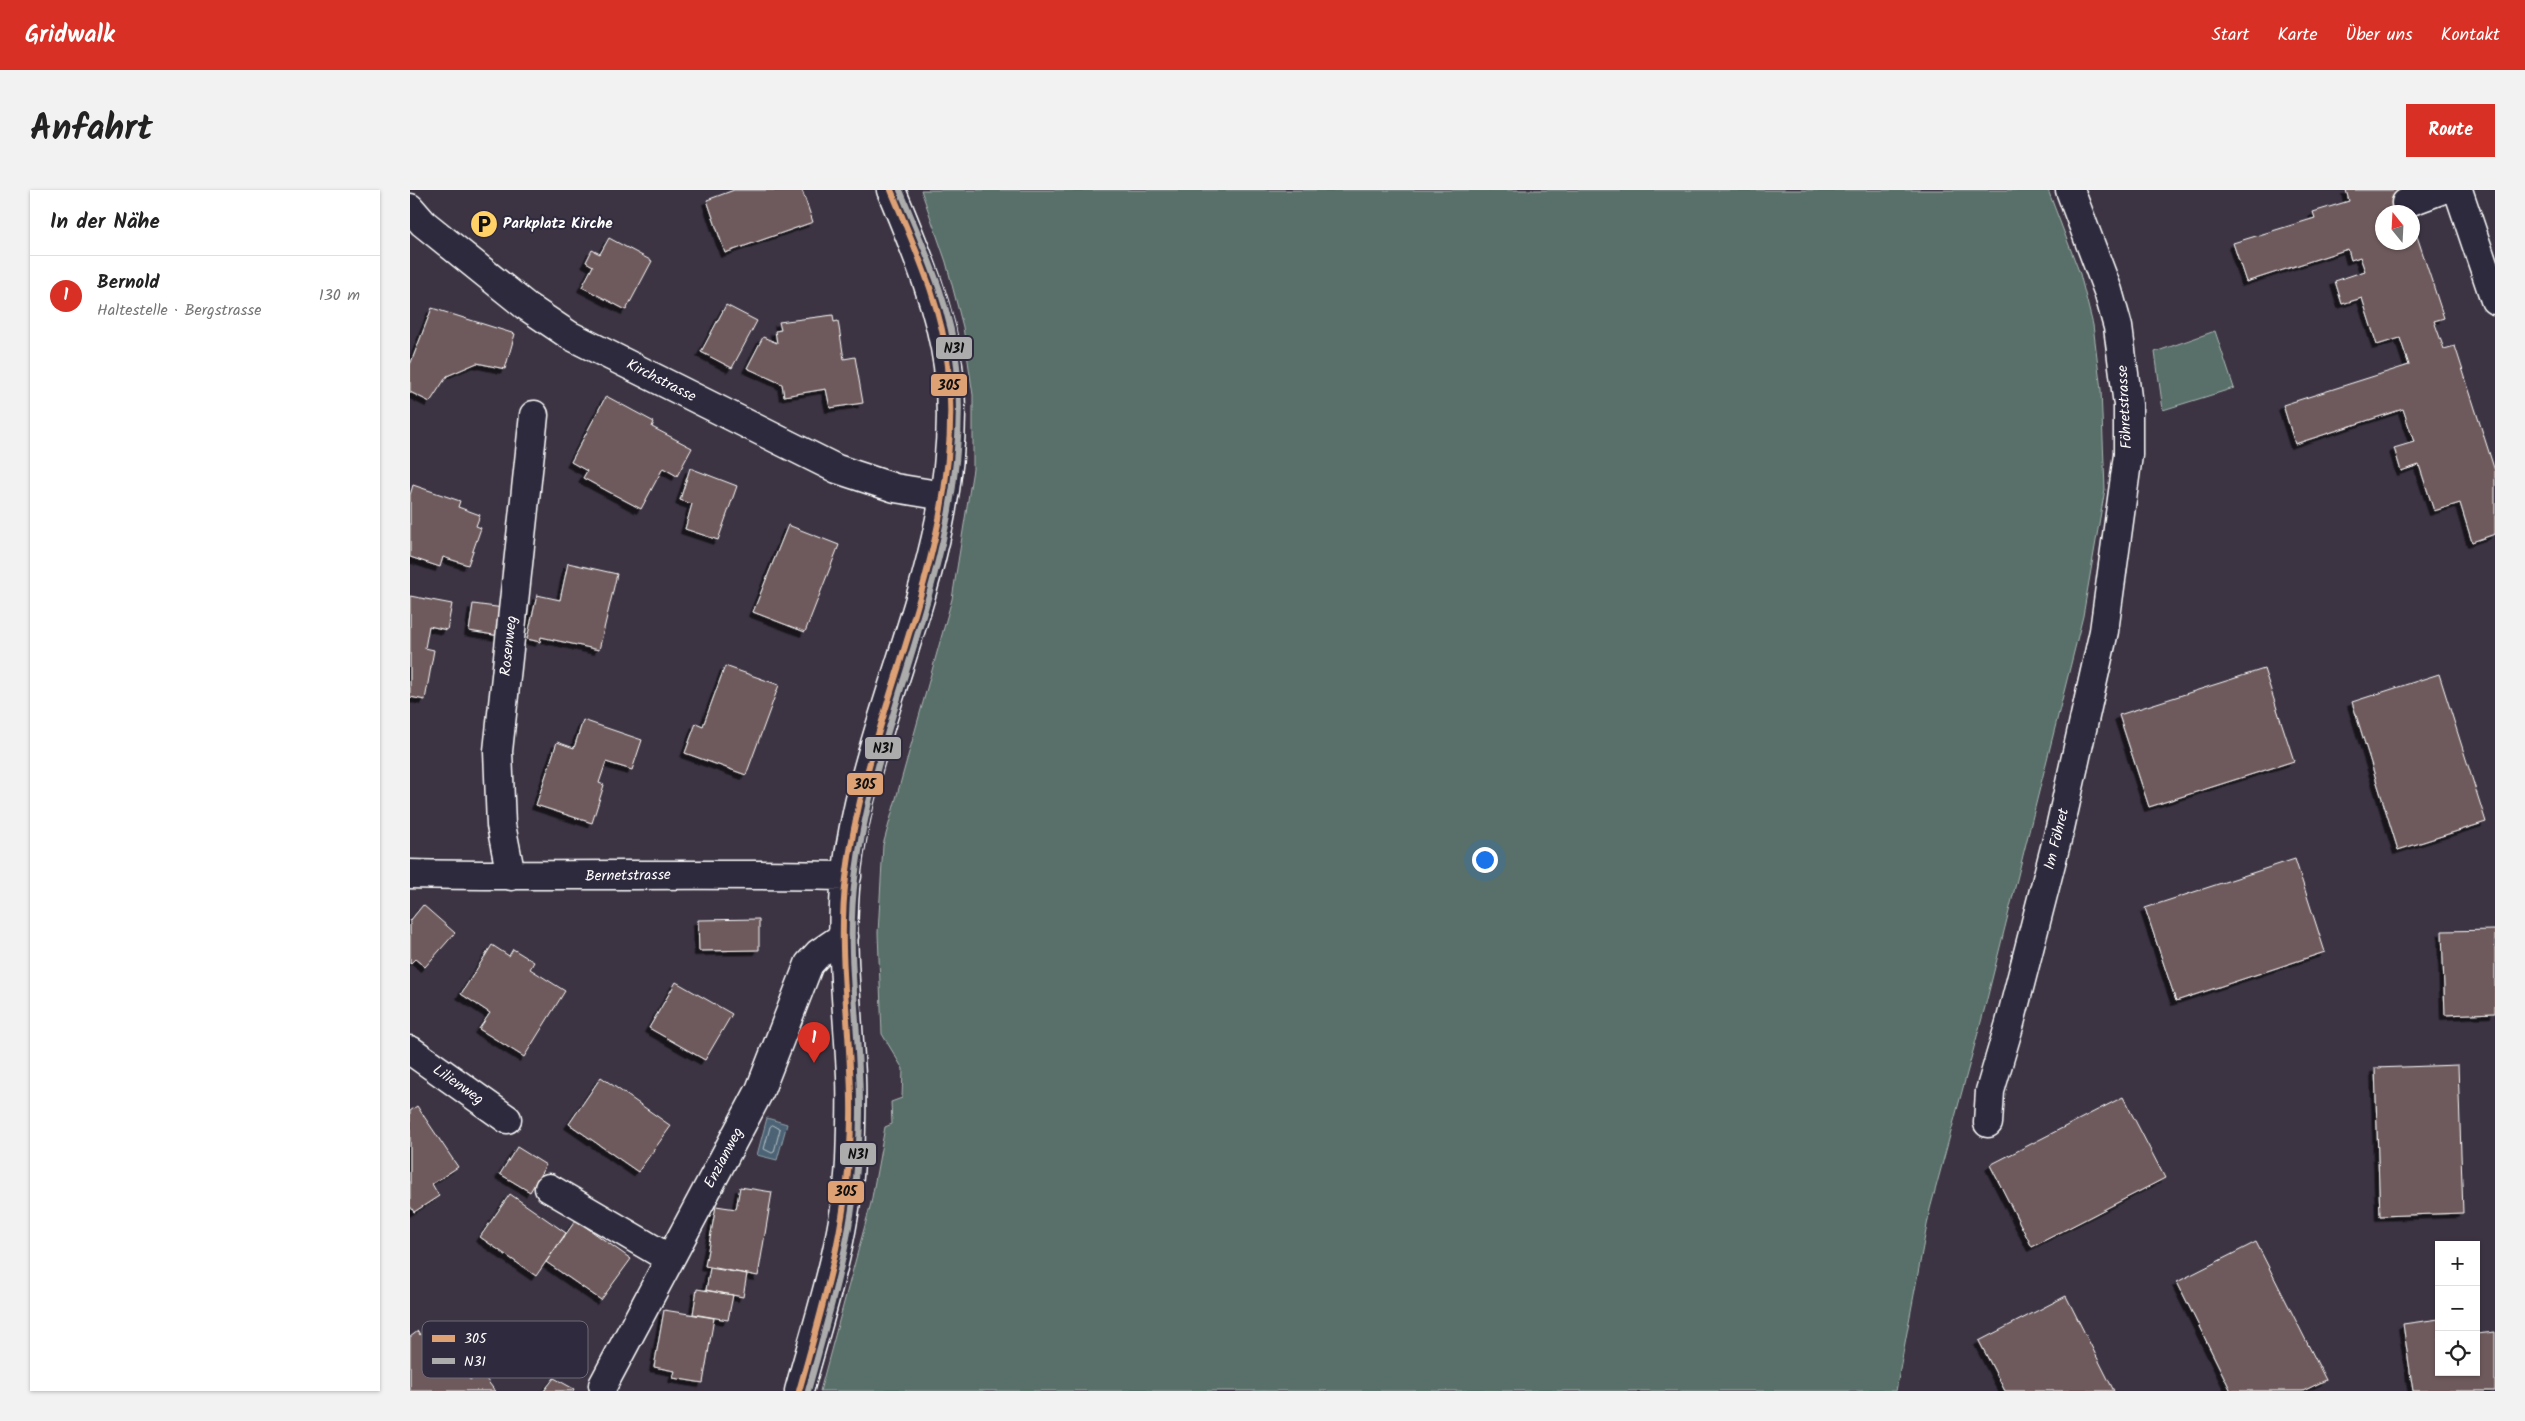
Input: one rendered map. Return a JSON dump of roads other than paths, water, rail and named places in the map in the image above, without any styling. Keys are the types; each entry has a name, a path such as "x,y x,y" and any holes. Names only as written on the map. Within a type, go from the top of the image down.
{"street":[{"path":"799,1391 826,1291 848,1183 851,1080 844,936 846,876 861,799 922,590 944,496 951,431 947,364 926,283 891,190"},
{"name":"Föhretstrasse","path":"2070,190 2108,291 2118,327 2128,405 2128,455 2104,631"},
{"path":"2406,203 2441,190"},
{"path":"2458,190 2495,300"},
{"name":"Kirchstrasse","path":"410,208 423,223 526,306 569,334 837,469 895,488 944,496"},
{"name":"Rosenweg","path":"511,876 500,825 498,751 534,415"},
{"name":"Im Föhret","path":"1988,1124 1990,1091 2004,1046 2060,828 2104,631"},
{"name":"Bernetstrasse","path":"410,874 511,876 804,874 846,876"},
{"name":"Enzianweg","path":"603,1385 760,1090 809,964 819,953 844,936"},
{"name":"Lilienweg","path":"410,1050 506,1119"},
{"path":"549,1188 670,1259"}],"water":[{"path":"767,1118 787,1124 777,1160 757,1155"}],"place":[{"name":"Parkplatz Kirche","path":"484,224"},
{"name":"Bernold","path":"814,1063"}]}
